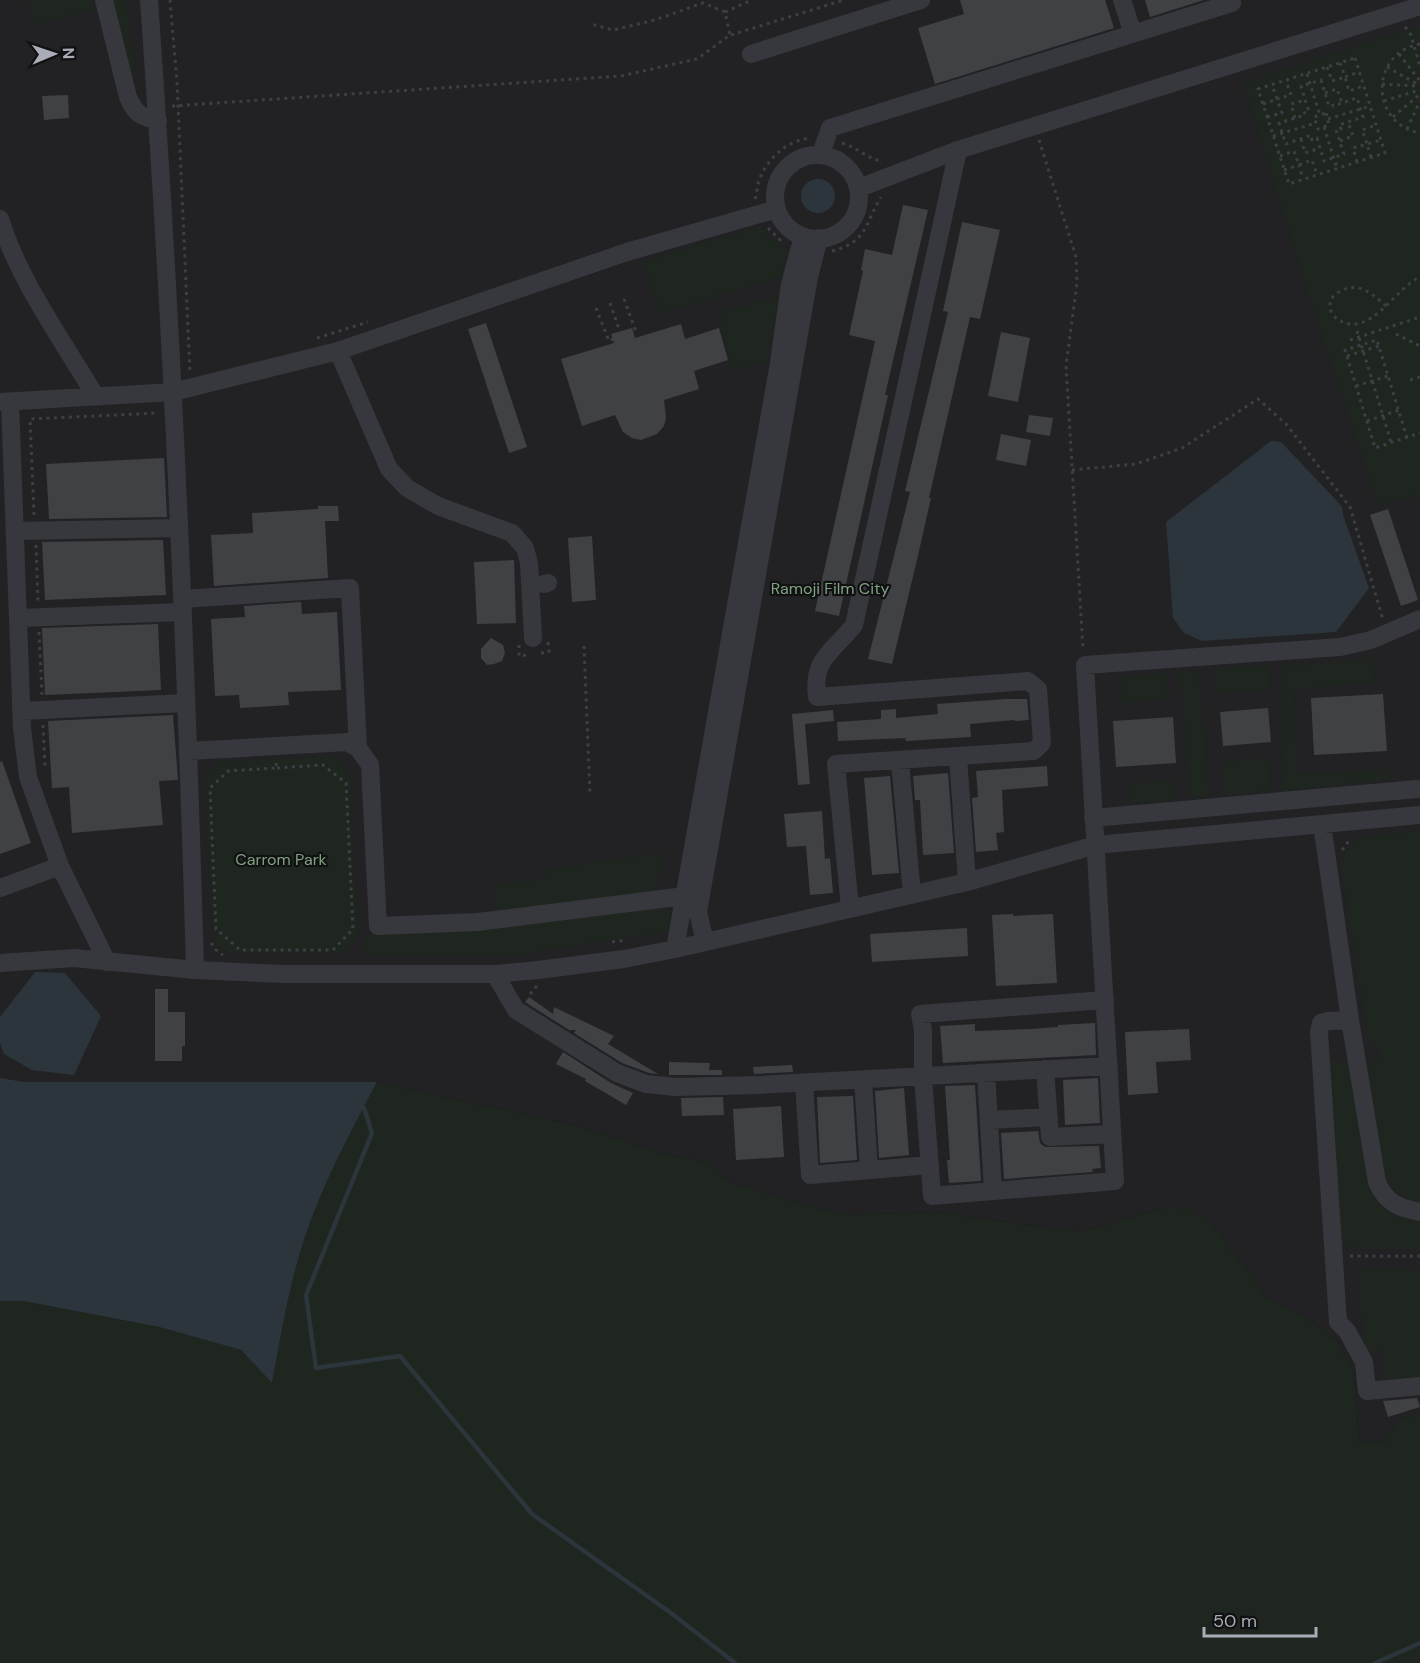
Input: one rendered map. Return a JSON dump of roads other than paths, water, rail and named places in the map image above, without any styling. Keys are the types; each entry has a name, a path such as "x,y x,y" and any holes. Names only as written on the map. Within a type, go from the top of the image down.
{"lane":[{"path":"104,0 128,98 134,111 142,117 157,114"},
{"path":"149,0 173,392 189,751 195,970"},
{"path":"751,54 921,0"},
{"path":"1122,0 1133,34"},
{"path":"817,242 787,225 777,208 777,188 785,170 795,161 824,146 830,128 1232,3 1231,0"},
{"path":"859,188 958,150 1416,14"},
{"path":"675,949 777,374 790,284 817,242 845,229 857,210 860,199 854,175 824,146"},
{"path":"850,908 836,764 1034,751 1042,743 1038,689 1028,681 817,697 815,684 818,669 823,660 854,625 958,150"},
{"path":"107,962 60,866 28,777 21,711 15,531 5,402 173,392 338,351 627,252 777,208"},
{"path":"0,219 8,246 23,275 96,397"},
{"path":"705,942 698,912 817,242"},
{"path":"338,351 389,469 407,488 438,506 512,533 525,548 529,563 533,638"},
{"path":"15,531 179,528"},
{"path":"19,618 183,605 350,588 358,748"},
{"path":"1105,1000 921,1014 923,1077 932,1196 1115,1181 1108,1066 1105,1000 1096,845 1084,665 1340,647 1371,640 1420,619"},
{"path":"21,711 186,703"},
{"path":"189,751 347,742 358,748 370,765 378,926 478,922 685,896"},
{"path":"958,757 967,882"},
{"path":"900,761 912,895"},
{"path":"1093,818 1417,789"},
{"path":"0,963 74,958 195,970 484,978 624,959 675,949 967,882 1096,845 1420,815"},
{"path":"1322,824 1350,1020 1377,1182 1382,1195 1390,1202 1408,1210 1420,1212"},
{"path":"0,888 60,866"},
{"path":"484,978 516,1010 617,1073 646,1084 676,1087 804,1083 1108,1066"},
{"path":"1350,1020 1321,1023 1319,1032 1338,1322 1347,1331 1364,1362 1367,1391 1420,1386"},
{"path":"1045,1070 1050,1137 1112,1134"},
{"path":"986,1073 993,1190"},
{"path":"863,1080 869,1170"},
{"path":"804,1083 810,1175 930,1165"},
{"path":"989,1120 1049,1116"}],"waterway":[{"path":"360,1108 364,1108 372,1133 306,1295 316,1368 400,1356 532,1514 671,1613 735,1663"},
{"path":"1375,1663 1420,1643"}],"park label":[{"name":"Ramoji Film City","path":"830,588"},
{"name":"Carrom Park","path":"281,859"}]}
